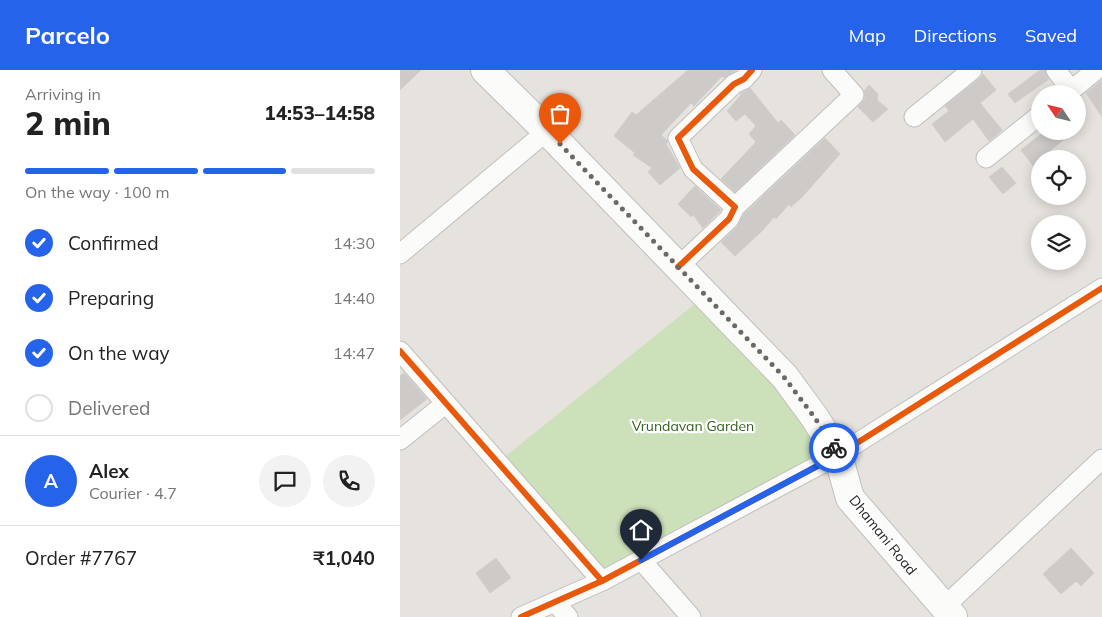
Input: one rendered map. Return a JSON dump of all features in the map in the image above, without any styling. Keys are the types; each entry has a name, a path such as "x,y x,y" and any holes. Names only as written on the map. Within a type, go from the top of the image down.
{"main road":[{"name":"Dhamani Road","path":"485,70 547,131 784,377 815,418 838,455 850,498 948,612"}],"street":[{"path":"678,267 729,219 736,207 693,169 678,138 734,84 744,79 752,70"},
{"path":"736,206 854,94 832,70"},
{"path":"914,117 972,70"},
{"path":"1056,70 1065,85"},
{"path":"1078,85 1096,70"},
{"path":"986,158 1031,122"},
{"path":"400,254 547,131"},
{"path":"521,617 602,581 838,455 1102,288"},
{"path":"400,351 602,581"},
{"path":"400,440 445,404"},
{"path":"948,612 1102,459"},
{"path":"641,560 691,617"},
{"path":"555,602 568,617"}],"green space":[{"name":"Vrundavan Garden","path":"706,295 838,455 602,581 497,463"}],"building":[{"path":"400,70 421,70 400,90"},
{"path":"688,70 736,70 724,78 722,76 694,106 691,103 661,135 668,141 666,144 680,168 660,185 648,172 652,168 633,155 635,153 614,136 632,112 636,115"},
{"path":"1040,70 1045,70 1049,79 1040,85 1031,85 1031,92 1015,103 1008,94"},
{"path":"983,74 996,90 980,103 1002,130 989,141 973,119 945,142 932,124 949,111 945,106"},
{"path":"1102,80 1102,117 1086,93"},
{"path":"869,85 878,94 877,100 888,109 873,122 858,107 865,99 864,91"},
{"path":"750,88 778,123 781,120 795,135 735,192 721,179 756,142 749,134 756,126 745,114 736,121 727,111 740,94"},
{"path":"825,138 840,154 803,196 791,207 789,204 776,219 774,217 735,256 721,242 737,227 744,214"},
{"path":"1034,140 1063,140 1051,150 1031,150 1031,163 1021,150"},
{"path":"1002,167 1016,183 1003,194 989,177"},
{"path":"695,186 721,210 703,228 693,215 691,217 678,204"},
{"path":"404,373 427,399 400,420 400,376"},
{"path":"1071,548 1094,573 1081,586 1076,581 1061,594 1043,574"},
{"path":"496,558 511,578 490,593 476,573"}],"cycle path":[{"path":"678,267 729,219 735,207 693,169 678,138 734,84 744,79 752,70"},
{"path":"521,617 602,581 838,455 1102,288"},
{"path":"400,351 602,581"}],"way so far":[{"path":"560,144 784,377 815,418 834,448"}],"route":[{"path":"641,560 838,455 834,448"}]}
